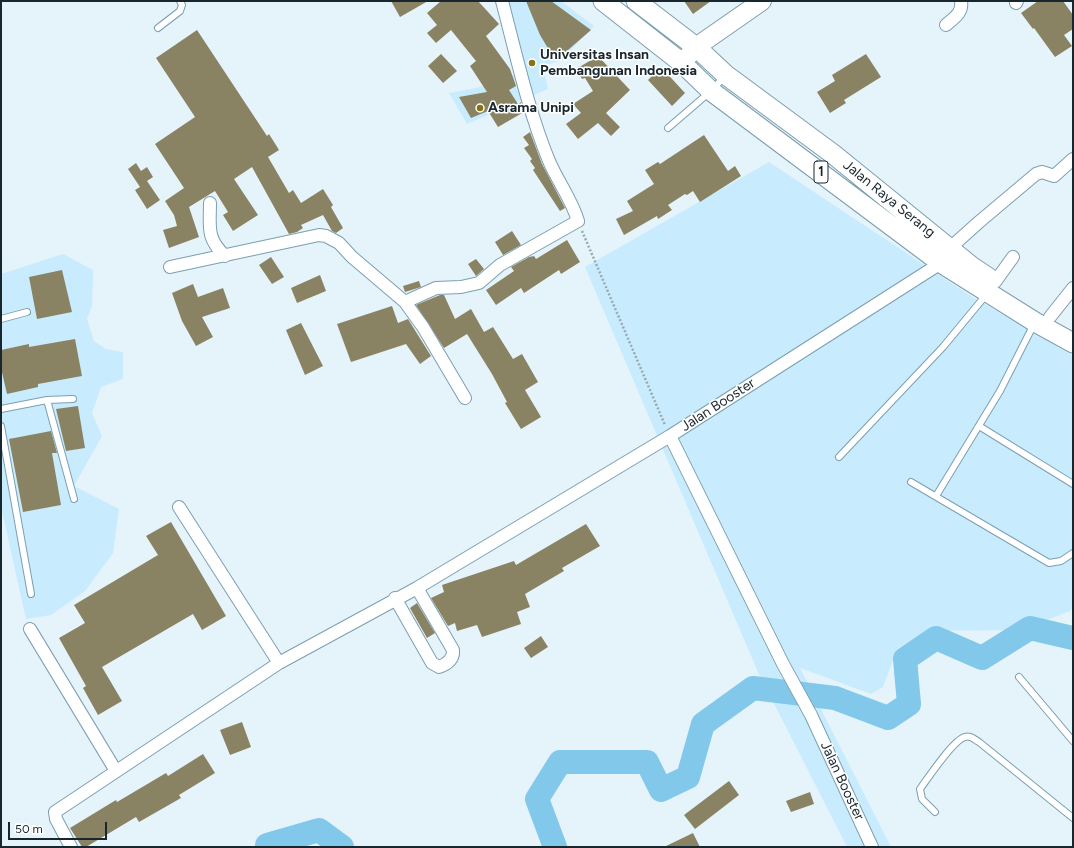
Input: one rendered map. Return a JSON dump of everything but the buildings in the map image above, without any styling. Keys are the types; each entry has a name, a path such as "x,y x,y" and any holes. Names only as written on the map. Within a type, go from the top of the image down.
{"highway":[{"name":"Jalan Raya Serang","path":"603,1 682,64 711,91 926,251 946,256 971,266 992,287 1043,319 1073,343"},
{"name":"Jalan Raya Serang","path":"636,1 696,47 726,75 833,154 946,256"},
{"name":"Jalan Raya Serang","path":"1043,319 1073,329"}],"main road":[{"path":"682,64 696,47 762,1"}],"street":[{"path":"405,302 436,288 461,287 479,283 500,265 578,221 575,210 550,162 544,147 529,102 502,1"},
{"path":"946,25 959,13 962,8 961,1"},
{"name":"Jalan Booster","path":"872,847 811,715 670,436 921,275 946,256 979,222 1036,174 1042,172 1054,176 1073,159"},
{"path":"210,203 210,237 214,245 224,256"},
{"path":"170,267 319,235 326,236 339,243 352,257 405,302 423,327 465,398"},
{"path":"921,275 926,251"},
{"path":"992,287 1013,257"},
{"path":"1043,319 1073,288"},
{"path":"71,847 56,819 55,812 279,662 395,598 417,588 670,436"},
{"path":"179,507 279,662"},
{"path":"395,598 432,663 439,667 444,665 452,658 453,650 417,588"},
{"path":"30,628 116,771"}],"lane":[{"path":"158,28 180,11 182,5 180,1"},
{"path":"668,128 711,91 726,75"},
{"path":"839,457 944,347 992,287"},
{"path":"1,319 27,312"},
{"path":"936,496 1043,319"},
{"path":"1,409 47,400 73,399"},
{"path":"47,400 74,499"},
{"path":"1,426 31,594"},
{"path":"979,426 1073,484"},
{"path":"911,482 1049,563 1062,561 1073,553"},
{"path":"1019,677 1073,741"},
{"path":"935,812 922,799 920,789 952,747 963,737 969,736 979,742 1073,818"}],"path":[{"path":"578,221 670,436"}],"shaded area":[{"name":"Universitas Insan Pembangunan Indonesia","path":"494,1 561,1 594,26 561,60 543,66 548,89 467,124 449,93 476,88 515,74 505,23"},
{"path":"769,162 971,296 1073,356 1073,607 1070,611 1021,630 926,631 897,649 883,687 871,694 800,668 891,847 847,847 758,672 585,267"},
{"path":"63,254 93,270 92,306 87,319 94,341 106,349 123,352 123,379 101,387 92,413 102,436 74,486 119,509 113,553 85,591 51,615 26,619 1,507 1,274"}],"waterway":[{"path":"555,847 537,799 560,762 647,762 661,790 688,777 703,724 753,688 835,698 888,718 909,704 905,659 936,638 982,658 1030,628 1073,638"},
{"path":"267,847 267,845 319,830 342,847"}],"place":[{"name":"Universitas Insan Pembangunan Indonesia","path":"532,63"},
{"name":"Asrama Unipi","path":"480,108"}]}
